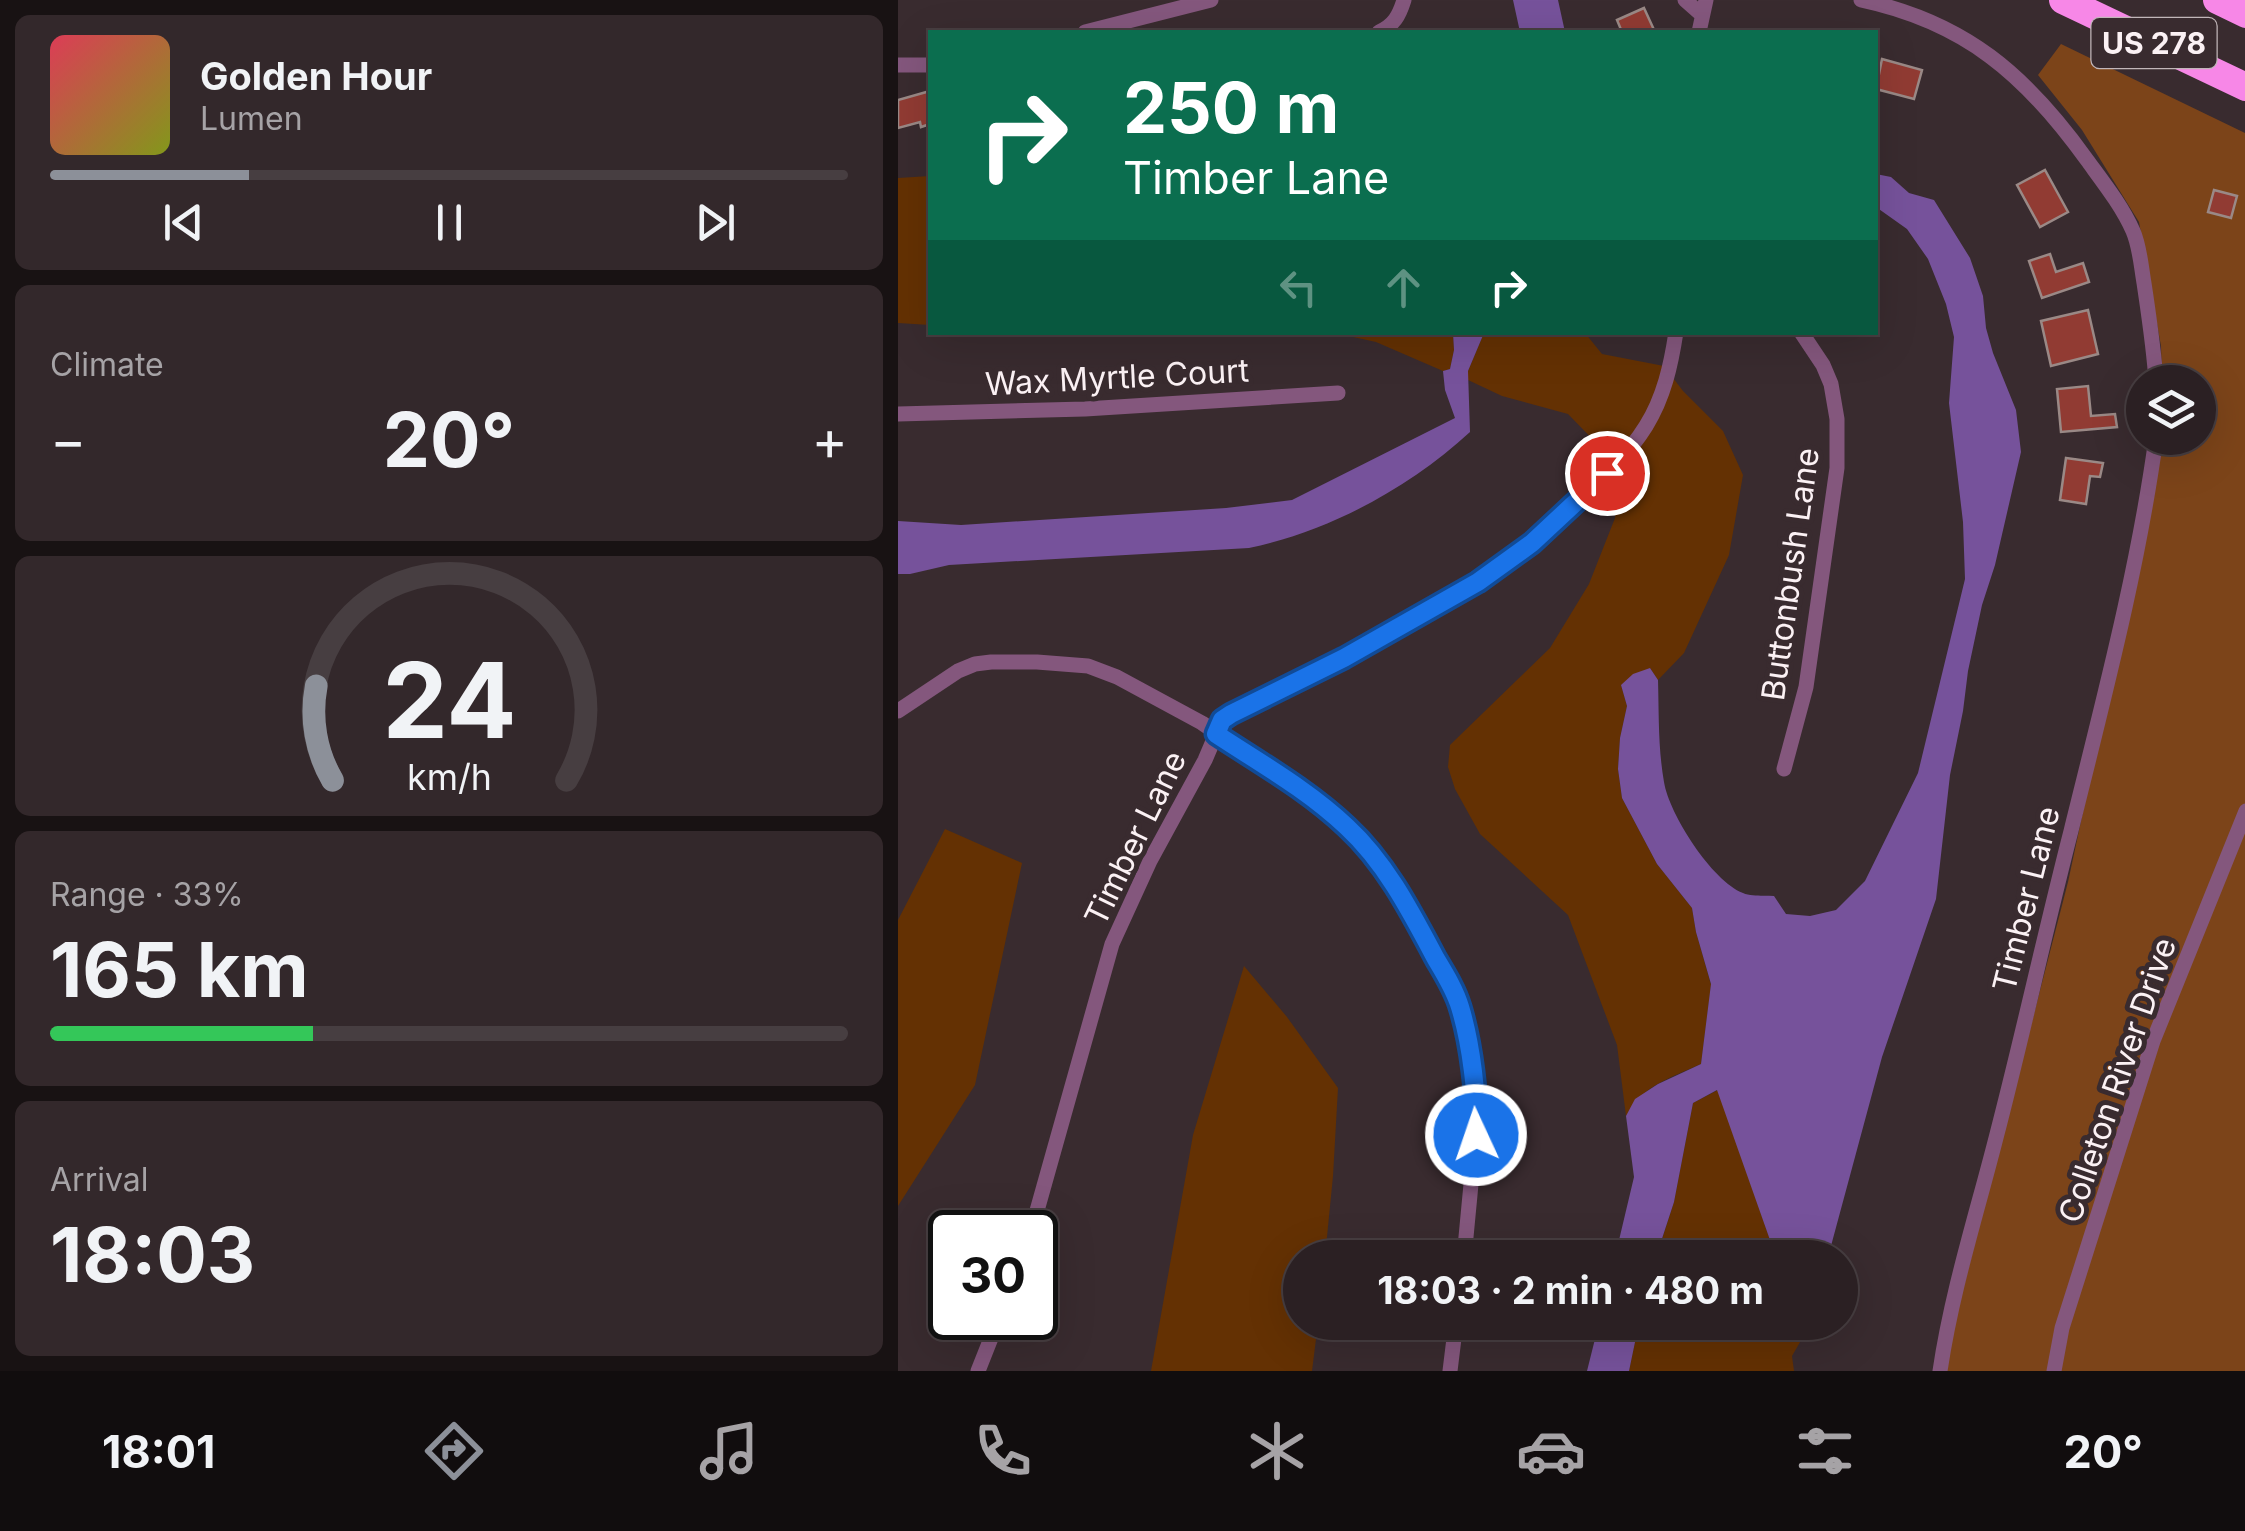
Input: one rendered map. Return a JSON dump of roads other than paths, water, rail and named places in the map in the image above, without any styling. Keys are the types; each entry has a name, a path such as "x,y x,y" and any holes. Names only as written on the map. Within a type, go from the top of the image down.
{"highway":[{"name":"US 278","path":"2063,0 2246,87"},
{"name":"US 278","path":"2217,0 2246,14"}],"street":[{"path":"1122,28 1211,0"},
{"path":"1382,30 1398,17 1404,0"},
{"path":"1685,0 1704,8"},
{"path":"1861,0 1921,17 1976,46 2025,86 2068,134 2134,234 2155,365"},
{"path":"898,65 928,65"},
{"name":"Timber Lane","path":"1037,1210 1112,944 1222,720 1344,658 1478,582 1556,522 1607,473 1647,424 1666,382 1675,335"},
{"name":"Buttonbush Lane","path":"1784,769 1809,673 1838,444 1830,384 1823,365 1803,335"},
{"name":"Wax Myrtle Court","path":"898,414 1085,409 1338,392"},
{"name":"Timber Lane","path":"1940,1371 1946,1330 2105,696 2153,455"},
{"path":"898,711 974,664 1074,664 1098,668 1216,734 1321,805 1365,846 1390,880 1455,994 1465,1028 1477,1121 1466,1240"},
{"name":"Colleton River Drive","path":"2054,1371 2062,1328 2153,1042 2246,811"},
{"path":"978,1371 990,1340"},
{"path":"1450,1371 1454,1340"}]}
